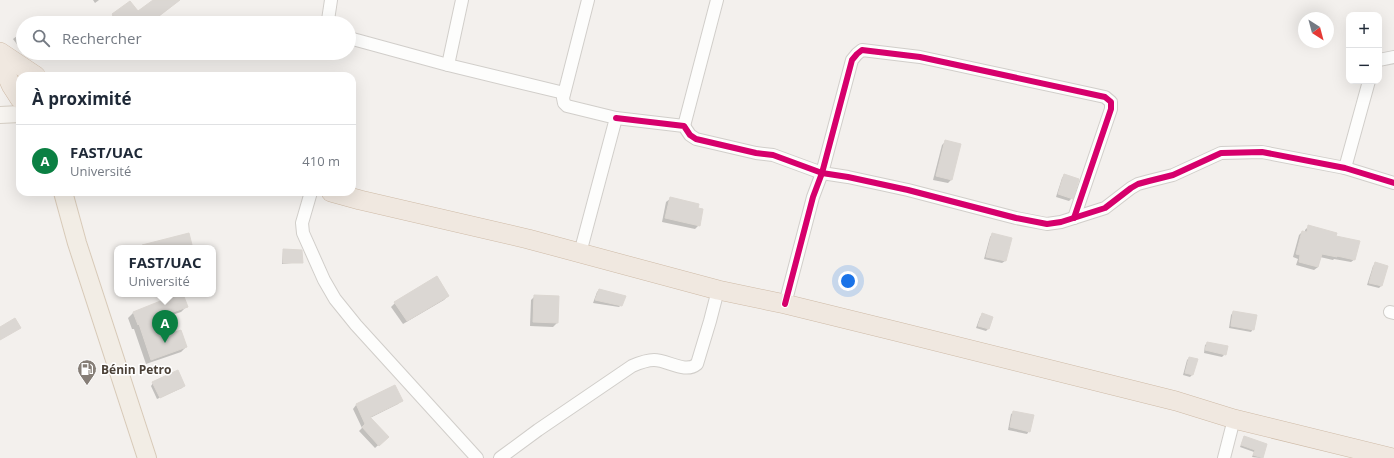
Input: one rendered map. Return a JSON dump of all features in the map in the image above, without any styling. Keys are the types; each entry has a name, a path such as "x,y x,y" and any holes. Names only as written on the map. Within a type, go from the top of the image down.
{"highway":[{"path":"0,52 30,72"},
{"path":"0,60 16,93"},
{"path":"346,196 528,239 718,290 785,304 1176,401 1234,419 1393,458"}],"main road":[{"path":"0,115 16,114"},
{"path":"64,196 77,243 147,458"}],"street":[{"path":"329,16 331,0"},
{"path":"448,65 462,0"},
{"path":"588,0 564,93 564,103 567,106 616,118 684,126"},
{"path":"717,0 684,126 690,135 696,139 756,153 773,155 822,173 908,190 1016,218 1047,224 1061,222 1105,208 1130,188 1138,184 1149,180 1173,176 1221,153 1262,152 1345,168 1394,183"},
{"path":"356,40 448,65 564,93"},
{"path":"785,304 852,60 862,50 920,57 1105,97 1111,102 1111,109 1074,218"},
{"path":"1382,59 1394,57"},
{"path":"1345,168 1368,84"},
{"path":"580,253 616,118"},
{"path":"309,196 302,222 302,233 324,280 335,299 356,325 477,458"},
{"path":"500,458 632,366 654,360 687,368 697,364 718,290"},
{"path":"1224,458 1234,419"}],"building":[{"path":"153,0 180,0 159,16 114,16 112,14 130,1 138,11"},
{"path":"945,140 961,144 952,180 936,176"},
{"path":"1064,174 1079,179 1073,199 1058,194"},
{"path":"670,197 699,204 698,208 703,209 700,226 665,218"},
{"path":"1308,225 1337,233 1336,236 1360,241 1355,260 1322,254 1318,267 1299,262 1300,255 1296,254 1302,231 1307,232"},
{"path":"189,233 192,245 142,245"},
{"path":"992,233 1012,238 1006,261 986,257"},
{"path":"283,249 302,250 303,263 283,263"},
{"path":"1375,262 1388,266 1382,286 1369,283"},
{"path":"437,276 449,296 407,321 394,302"},
{"path":"599,289 626,296 622,306 595,300"},
{"path":"534,295 559,296 558,323 533,322"},
{"path":"170,297 184,297 188,307 170,313 175,332 181,330 187,347 151,360 139,324 138,325 133,312"},
{"path":"1233,311 1257,315 1254,330 1231,326"},
{"path":"982,313 993,317 989,329 978,326"},
{"path":"15,318 21,328 0,340 0,327"},
{"path":"1207,342 1228,346 1226,355 1205,350"},
{"path":"1189,357 1198,359 1193,375 1185,373"},
{"path":"178,370 185,386 160,398 152,382"},
{"path":"395,385 403,401 370,417 389,437 379,446 362,427 365,424 356,404"},
{"path":"1013,411 1034,415 1030,432 1010,427"},
{"path":"1244,436 1267,444 1263,458 1253,455 1255,450 1241,445"}],"cycle path":[{"path":"785,304 813,197 822,173 852,60 862,50 920,57 1105,97 1111,102 1111,109 1074,218"},
{"path":"616,118 684,126 690,135 696,139 756,153 773,155 822,173 908,190 1016,218 1047,224 1061,222 1105,208 1138,184 1173,175 1221,153 1262,152 1345,168 1394,183"}],"place":[{"name":"FAST/UAC","path":"165,343"},
{"name":"Bénin Petro","path":"87,386"}]}
